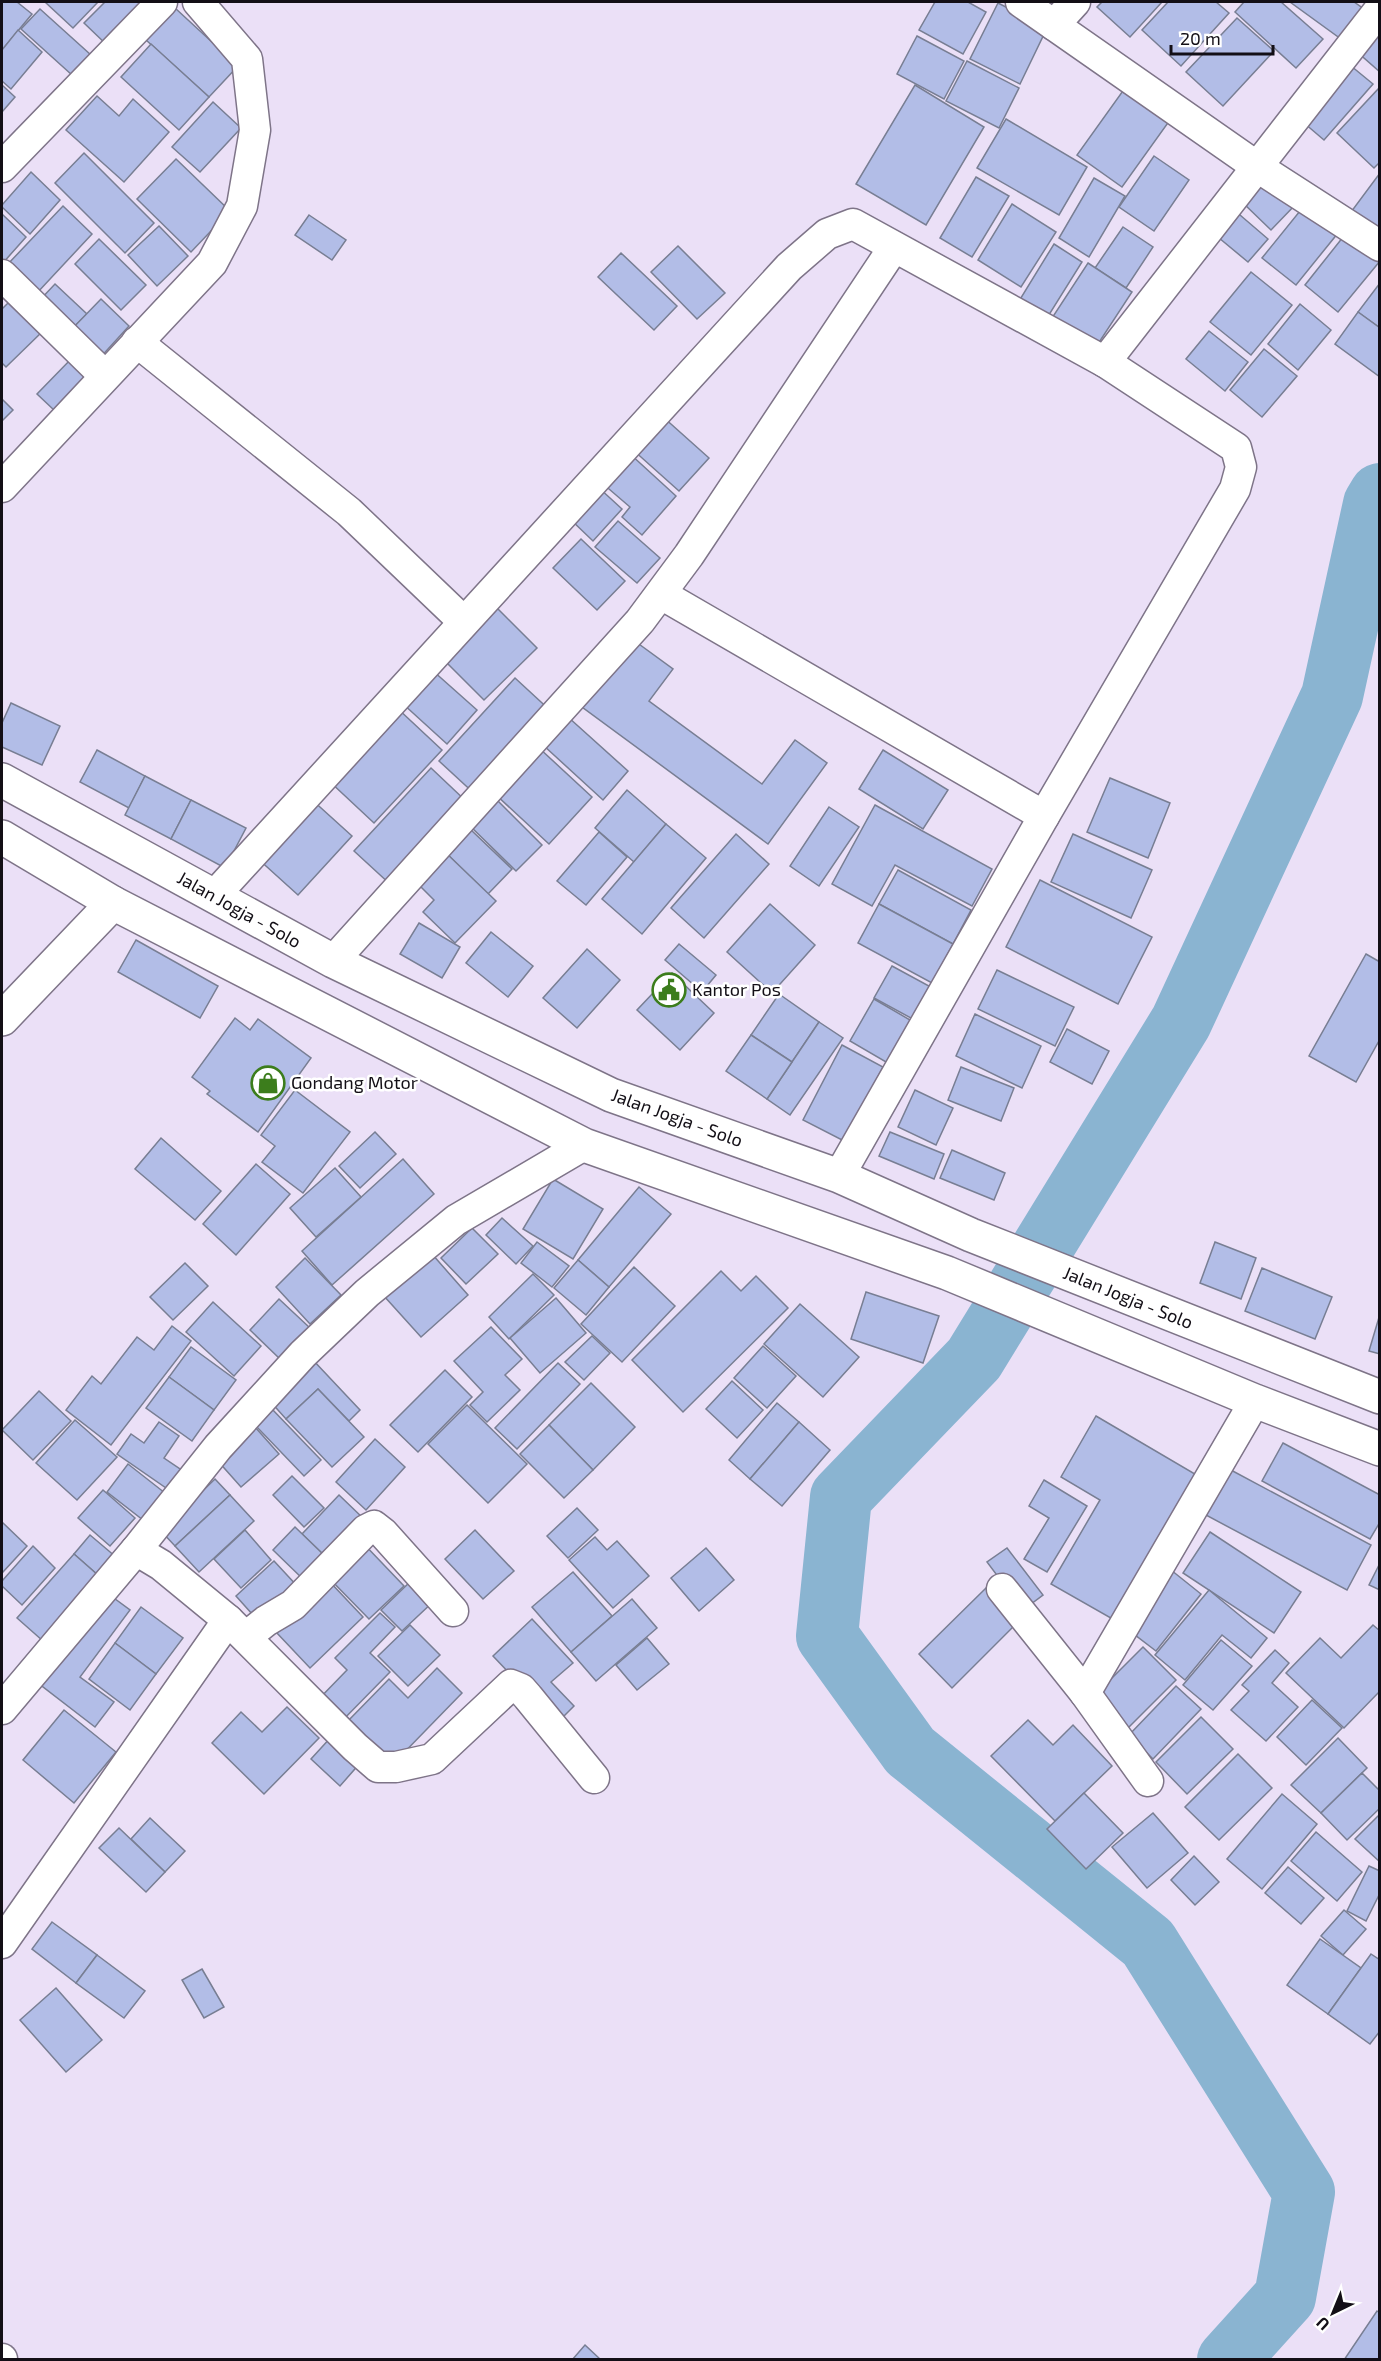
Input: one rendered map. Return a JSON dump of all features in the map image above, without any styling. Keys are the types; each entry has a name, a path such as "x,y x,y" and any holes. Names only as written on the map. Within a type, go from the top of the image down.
{"main road":[{"name":"Jalan Jogja - Solo","path":"2,780 333,961 612,1095 839,1176 971,1235 1380,1397"},
{"path":"2,837 113,903 584,1145 947,1273 1255,1401 1380,1449"},
{"path":"2,1019 113,903"}],"street":[{"path":"2,167 162,2"},
{"path":"2,487 212,263 242,206 255,130 248,59 198,2"},
{"path":"1021,2 1256,166 1380,246"},
{"path":"1054,24 1074,2"},
{"path":"1105,362 1380,9"},
{"path":"214,896 789,267 827,234 854,224 1105,362 1236,448 1241,467 1235,489 1044,816 839,1176"},
{"path":"333,961 640,621 689,555 894,247"},
{"path":"2,275 105,376"},
{"path":"137,342 349,512 464,622"},
{"path":"661,594 1044,816"},
{"path":"2,1709 136,1550 218,1447 303,1354 367,1293 456,1220 584,1145"},
{"path":"1085,1693 1255,1401"},
{"path":"2,1943 237,1628 266,1621 293,1605 366,1530 374,1526 383,1533 453,1611"},
{"path":"136,1550 160,1565 237,1628 355,1747 378,1767 396,1767 432,1759 511,1685 521,1689 594,1778"},
{"path":"1002,1589 1085,1693 1148,1781"}],"building":[{"path":"2,2 17,2 32,14 2,50"},
{"path":"45,2 98,2 73,28"},
{"path":"105,2 152,2 109,47 84,23"},
{"path":"935,2 968,2 986,12 963,54 919,30"},
{"path":"1102,2 1162,2 1130,37 1097,7"},
{"path":"1168,2 1216,2 1229,13 1181,66 1142,30"},
{"path":"1244,2 1281,2 1323,39 1296,68 1235,12"},
{"path":"1290,2 1354,2 1364,9 1341,39"},
{"path":"998,3 1047,28 1020,84 970,59"},
{"path":"175,8 238,66 209,97 146,40"},
{"path":"40,9 91,55 72,75 21,29"},
{"path":"1237,18 1274,51 1223,106 1186,72"},
{"path":"1380,26 1380,72 1356,51"},
{"path":"18,30 42,52 11,89 2,81 2,50"},
{"path":"917,36 964,61 944,99 897,74"},
{"path":"151,44 209,97 179,130 121,77"},
{"path":"967,61 1019,88 999,128 946,101"},
{"path":"1345,61 1373,84 1324,140 1297,117"},
{"path":"2,85 15,97 2,112"},
{"path":"915,85 984,127 926,225 856,184"},
{"path":"1380,87 1380,162 1374,168 1337,133"},
{"path":"1125,88 1170,120 1122,187 1077,155"},
{"path":"97,96 119,116 133,99 169,132 124,182 66,130"},
{"path":"213,102 241,128 200,172 172,147"},
{"path":"1006,119 1087,167 1059,215 977,168"},
{"path":"84,153 154,223 125,253 55,183"},
{"path":"1154,156 1189,180 1154,231 1119,207"},
{"path":"176,159 230,211 191,252 137,199"},
{"path":"31,172 60,200 30,234 2,205"},
{"path":"1380,173 1380,232 1351,212"},
{"path":"1267,176 1296,204 1271,230 1242,202"},
{"path":"976,177 1009,196 972,257 940,238"},
{"path":"1094,178 1125,196 1089,257 1059,238"},
{"path":"1012,204 1056,232 1021,287 978,260"},
{"path":"63,206 92,234 37,293 7,265"},
{"path":"1304,206 1338,233 1296,285 1262,258"},
{"path":"1233,209 1268,239 1248,262 1213,233"},
{"path":"2,214 26,237 2,264"},
{"path":"309,215 346,240 332,260 295,235"},
{"path":"159,226 188,256 157,286 128,255"},
{"path":"1123,227 1153,247 1126,288 1095,268"},
{"path":"1347,232 1380,261 1338,312 1305,285"},
{"path":"99,239 146,285 121,310 75,264"},
{"path":"1054,244 1082,262 1047,318 1019,301"},
{"path":"678,246 725,293 697,319 651,272"},
{"path":"621,253 677,306 654,330 598,277"},
{"path":"1088,263 1132,292 1096,347 1052,318"},
{"path":"1251,272 1292,305 1251,355 1210,322"},
{"path":"1380,283 1380,328 1358,312"},
{"path":"55,284 87,314 69,332 38,302"},
{"path":"13,298 44,330 6,367 2,363 2,309"},
{"path":"101,299 129,326 98,360 69,332"},
{"path":"1300,304 1331,330 1298,370 1268,344"},
{"path":"1358,312 1380,328 1380,377 1335,344"},
{"path":"1209,331 1248,362 1225,391 1186,359"},
{"path":"1264,349 1297,376 1262,417 1230,390"},
{"path":"72,358 89,375 55,411 37,394"},
{"path":"2,399 13,410 2,421"},
{"path":"662,416 709,458 679,491 632,449"},
{"path":"629,453 676,496 642,535 622,517 630,507 602,483"},
{"path":"598,487 622,509 593,541 569,518"},
{"path":"618,521 660,558 637,583 595,547"},
{"path":"581,539 625,581 597,610 553,568"},
{"path":"495,606 537,648 484,700 442,658"},
{"path":"632,639 673,669 649,701 762,784 795,740 827,763 768,844 582,707"},
{"path":"432,670 477,710 447,744 402,703"},
{"path":"515,678 554,714 478,797 439,761"},
{"path":"11,703 60,726 42,765 2,747 2,723"},
{"path":"396,707 442,750 374,823 328,780"},
{"path":"568,717 628,771 603,800 543,745"},
{"path":"538,747 592,797 549,844 495,794"},
{"path":"97,750 145,776 129,808 80,782"},
{"path":"883,750 948,790 923,829 859,789"},
{"path":"431,768 468,803 391,885 354,851"},
{"path":"145,776 191,800 171,839 125,815"},
{"path":"1110,778 1170,803 1148,858 1087,832"},
{"path":"627,790 666,824 634,862 595,828"},
{"path":"493,796 542,845 516,871 467,823"},
{"path":"310,798 352,836 298,895 256,857"},
{"path":"191,800 246,828 225,868 171,839"},
{"path":"875,805 992,869 972,906 895,865 872,906 832,884"},
{"path":"829,807 859,827 819,886 790,866"},
{"path":"666,824 706,858 642,934 602,899"},
{"path":"470,829 512,869 488,894 447,854"},
{"path":"599,832 627,857 586,905 557,881"},
{"path":"736,834 769,864 704,938 671,908"},
{"path":"1073,834 1152,870 1131,918 1051,882"},
{"path":"445,852 496,901 455,943 423,912 434,900 416,882"},
{"path":"898,870 971,910 953,944 879,904"},
{"path":"1040,880 1152,937 1118,1004 1006,947"},
{"path":"770,904 815,945 772,993 727,952"},
{"path":"879,904 953,944 932,983 858,943"},
{"path":"419,923 460,947 442,978 400,954"},
{"path":"491,932 533,966 508,997 466,963"},
{"path":"136,940 218,986 200,1018 118,972"},
{"path":"679,944 716,975 702,992 665,960"},
{"path":"587,949 620,980 577,1028 543,998"},
{"path":"1366,954 1380,962 1380,1039 1356,1082 1309,1056"},
{"path":"892,966 940,992 922,1024 874,998"},
{"path":"997,970 1074,1007 1055,1046 978,1009"},
{"path":"672,973 714,1013 680,1050 637,1010"},
{"path":"779,994 819,1022 792,1062 751,1035"},
{"path":"874,999 922,1027 898,1069 850,1041"},
{"path":"975,1014 1041,1046 1022,1088 956,1056"},
{"path":"235,1018 250,1030 258,1019 311,1058 258,1132 207,1094 210,1091 192,1077"},
{"path":"819,1022 843,1038 790,1115 767,1099"},
{"path":"1067,1029 1109,1051 1092,1084 1050,1062"},
{"path":"751,1035 792,1062 767,1099 726,1071"},
{"path":"842,1045 883,1067 844,1141 803,1120"},
{"path":"961,1067 1014,1088 1001,1121 948,1100"},
{"path":"295,1090 350,1132 303,1193 262,1162 275,1146 261,1135"},
{"path":"915,1090 953,1108 936,1145 898,1127"},
{"path":"375,1132 396,1154 360,1188 339,1166"},
{"path":"890,1132 944,1154 934,1179 879,1156"},
{"path":"161,1138 221,1191 195,1220 135,1169"},
{"path":"952,1150 1005,1173 994,1200 940,1178"},
{"path":"403,1159 434,1194 332,1285 302,1251"},
{"path":"256,1164 290,1194 236,1255 203,1224"},
{"path":"335,1168 361,1197 316,1237 290,1208"},
{"path":"553,1179 603,1209 573,1259 523,1229"},
{"path":"639,1187 671,1214 609,1287 578,1260"},
{"path":"502,1218 533,1246 516,1264 486,1235"},
{"path":"472,1228 498,1254 466,1284 441,1258"},
{"path":"537,1242 569,1266 552,1287 521,1263"},
{"path":"1215,1242 1256,1258 1241,1299 1200,1283"},
{"path":"432,1254 468,1295 421,1337 384,1296"},
{"path":"305,1258 341,1295 310,1324 276,1287"},
{"path":"578,1260 609,1287 586,1315 554,1288"},
{"path":"185,1263 208,1286 173,1320 150,1297"},
{"path":"634,1267 675,1306 622,1362 581,1324"},
{"path":"1262,1268 1332,1297 1315,1339 1245,1311"},
{"path":"721,1271 741,1291 756,1276 788,1308 683,1412 632,1360"},
{"path":"533,1274 554,1295 509,1339 489,1317"},
{"path":"866,1292 939,1316 923,1363 851,1339"},
{"path":"556,1298 586,1333 540,1373 510,1338"},
{"path":"279,1299 310,1328 281,1360 250,1330"},
{"path":"213,1302 261,1346 234,1376 186,1332"},
{"path":"800,1304 859,1357 823,1397 764,1344"},
{"path":"1380,1314 1380,1354 1369,1351"},
{"path":"172,1326 191,1341 111,1445 66,1410 92,1376 101,1384 137,1337 154,1350"},
{"path":"491,1327 522,1359 505,1375 520,1390 487,1422 470,1405 483,1392 454,1361"},
{"path":"592,1336 610,1353 584,1380 565,1362"},
{"path":"763,1346 796,1376 767,1408 734,1378"},
{"path":"191,1347 236,1380 214,1410 169,1377"},
{"path":"312,1359 360,1410 349,1421 318,1389 286,1419 269,1400"},
{"path":"558,1363 580,1384 517,1449 495,1428"},
{"path":"445,1370 472,1397 418,1452 390,1425"},
{"path":"169,1377 214,1410 192,1441 146,1408"},
{"path":"732,1381 763,1410 737,1438 706,1409"},
{"path":"591,1383 635,1427 593,1470 549,1425"},
{"path":"318,1389 364,1437 332,1467 286,1419"},
{"path":"39,1391 71,1421 33,1460 2,1430"},
{"path":"777,1403 799,1422 750,1479 729,1460"},
{"path":"467,1405 527,1464 488,1503 428,1444"},
{"path":"271,1408 321,1460 304,1476 254,1424"},
{"path":"1096,1416 1200,1477 1116,1621 1051,1584 1100,1500 1061,1477"},
{"path":"75,1420 117,1457 77,1500 36,1463"},
{"path":"159,1422 179,1436 164,1458 183,1471 169,1490 117,1454 131,1434 144,1443"},
{"path":"799,1422 830,1450 782,1506 750,1479"},
{"path":"549,1425 593,1470 564,1498 520,1454"},
{"path":"255,1427 279,1454 241,1487 217,1460"},
{"path":"375,1439 405,1467 366,1510 336,1482"},
{"path":"1283,1443 1380,1495 1380,1522 1370,1539 1262,1481"},
{"path":"128,1464 165,1493 143,1520 107,1492"},
{"path":"1229,1469 1371,1545 1347,1590 1204,1514"},
{"path":"292,1476 324,1508 304,1527 273,1495"},
{"path":"215,1479 230,1495 175,1546 161,1531"},
{"path":"1044,1480 1087,1506 1047,1572 1024,1559 1049,1518 1029,1506"},
{"path":"103,1490 135,1518 110,1546 78,1518"},
{"path":"230,1495 254,1521 199,1572 175,1546"},
{"path":"339,1495 365,1520 328,1559 302,1534"},
{"path":"577,1508 598,1530 568,1558 547,1536"},
{"path":"2,1522 27,1546 2,1573"},
{"path":"295,1527 328,1559 306,1582 273,1550"},
{"path":"245,1530 271,1560 241,1588 214,1559"},
{"path":"475,1530 514,1571 483,1599 445,1559"},
{"path":"1210,1532 1301,1592 1274,1633 1183,1573"},
{"path":"90,1535 116,1557 99,1576 74,1554"},
{"path":"595,1537 607,1550 617,1541 649,1576 613,1608 569,1560"},
{"path":"361,1541 404,1586 369,1619 326,1575"},
{"path":"33,1546 55,1568 22,1605 2,1586 2,1581"},
{"path":"706,1548 734,1580 699,1611 671,1578"},
{"path":"1007,1548 1043,1595 1023,1610 987,1562"},
{"path":"74,1554 99,1576 43,1641 17,1618"},
{"path":"274,1561 299,1588 261,1624 236,1596"},
{"path":"1380,1563 1380,1590 1369,1585"},
{"path":"1171,1570 1201,1594 1156,1651 1126,1628"},
{"path":"573,1572 612,1616 571,1652 532,1607"},
{"path":"414,1578 435,1600 402,1631 381,1610"},
{"path":"329,1581 363,1617 310,1668 276,1632"},
{"path":"986,1588 1019,1621 952,1688 919,1654"},
{"path":"1209,1590 1267,1638 1251,1658 1222,1635 1185,1680 1155,1655"},
{"path":"107,1593 130,1610 80,1677 114,1702 95,1727 38,1683"},
{"path":"632,1599 657,1628 596,1681 571,1652"},
{"path":"141,1607 183,1638 156,1674 115,1643"},
{"path":"380,1613 395,1627 370,1653 390,1672 338,1725 315,1703 347,1670 335,1658"},
{"path":"532,1619 573,1663 551,1682 574,1706 557,1723 493,1656"},
{"path":"410,1625 440,1655 408,1686 378,1656"},
{"path":"1373,1625 1380,1631 1380,1691 1344,1728 1286,1673 1320,1638 1341,1658"},
{"path":"647,1638 669,1664 637,1690 616,1665"},
{"path":"1221,1640 1252,1666 1213,1710 1183,1685"},
{"path":"115,1643 156,1674 130,1710 89,1679"},
{"path":"1143,1647 1176,1680 1126,1730 1093,1697"},
{"path":"1275,1650 1289,1663 1272,1683 1298,1707 1266,1741 1231,1710 1249,1691 1242,1685"},
{"path":"437,1668 462,1693 391,1766 346,1723 389,1679 408,1698"},
{"path":"1176,1686 1201,1709 1153,1759 1129,1735"},
{"path":"1312,1700 1342,1728 1306,1765 1277,1737"},
{"path":"287,1707 319,1738 264,1794 212,1743 241,1712 262,1732"},
{"path":"64,1710 116,1752 74,1803 23,1760"},
{"path":"1201,1717 1233,1749 1187,1794 1156,1762"},
{"path":"1028,1720 1053,1745 1073,1725 1112,1766 1055,1821 991,1756"},
{"path":"332,1736 361,1762 340,1786 311,1759"},
{"path":"1338,1738 1367,1768 1321,1813 1291,1785"},
{"path":"1238,1754 1272,1788 1219,1840 1185,1807"},
{"path":"1362,1773 1380,1791 1380,1808 1347,1840 1321,1813"},
{"path":"1084,1793 1123,1833 1086,1869 1047,1829"},
{"path":"1282,1794 1317,1824 1262,1889 1227,1859"},
{"path":"1153,1813 1188,1853 1147,1888 1112,1847"},
{"path":"1380,1814 1380,1862 1355,1839"},
{"path":"150,1818 185,1851 165,1872 131,1839"},
{"path":"119,1828 165,1872 146,1892 99,1848"},
{"path":"1316,1832 1362,1872 1337,1901 1291,1861"},
{"path":"1194,1856 1219,1882 1195,1905 1171,1880"},
{"path":"1369,1866 1380,1871 1380,1893 1366,1921 1347,1911"},
{"path":"1288,1867 1324,1898 1301,1924 1265,1893"},
{"path":"1344,1910 1366,1929 1343,1955 1321,1936"},
{"path":"52,1922 97,1955 76,1983 32,1949"},
{"path":"1320,1939 1361,1968 1328,2014 1287,1985"},
{"path":"1371,1954 1380,1960 1380,2031 1370,2044 1328,2014"},
{"path":"97,1955 145,1991 124,2018 76,1983"},
{"path":"202,1969 224,2007 204,2018 182,1980"},
{"path":"56,1988 102,2040 66,2072 20,2020"},
{"path":"1377,2311 1380,2313 1380,2360 1344,2360"},
{"path":"585,2345 601,2360 572,2360"}],"waterway":[{"path":"1228,2360 1285,2297 1304,2192 1148,1943 910,1751 827,1636 841,1497 974,1359 1181,1022 1332,696 1374,504 1380,494"}],"place":[{"name":"Kantor Pos","path":"669,990"},
{"name":"Gondang Motor","path":"268,1083"}]}
